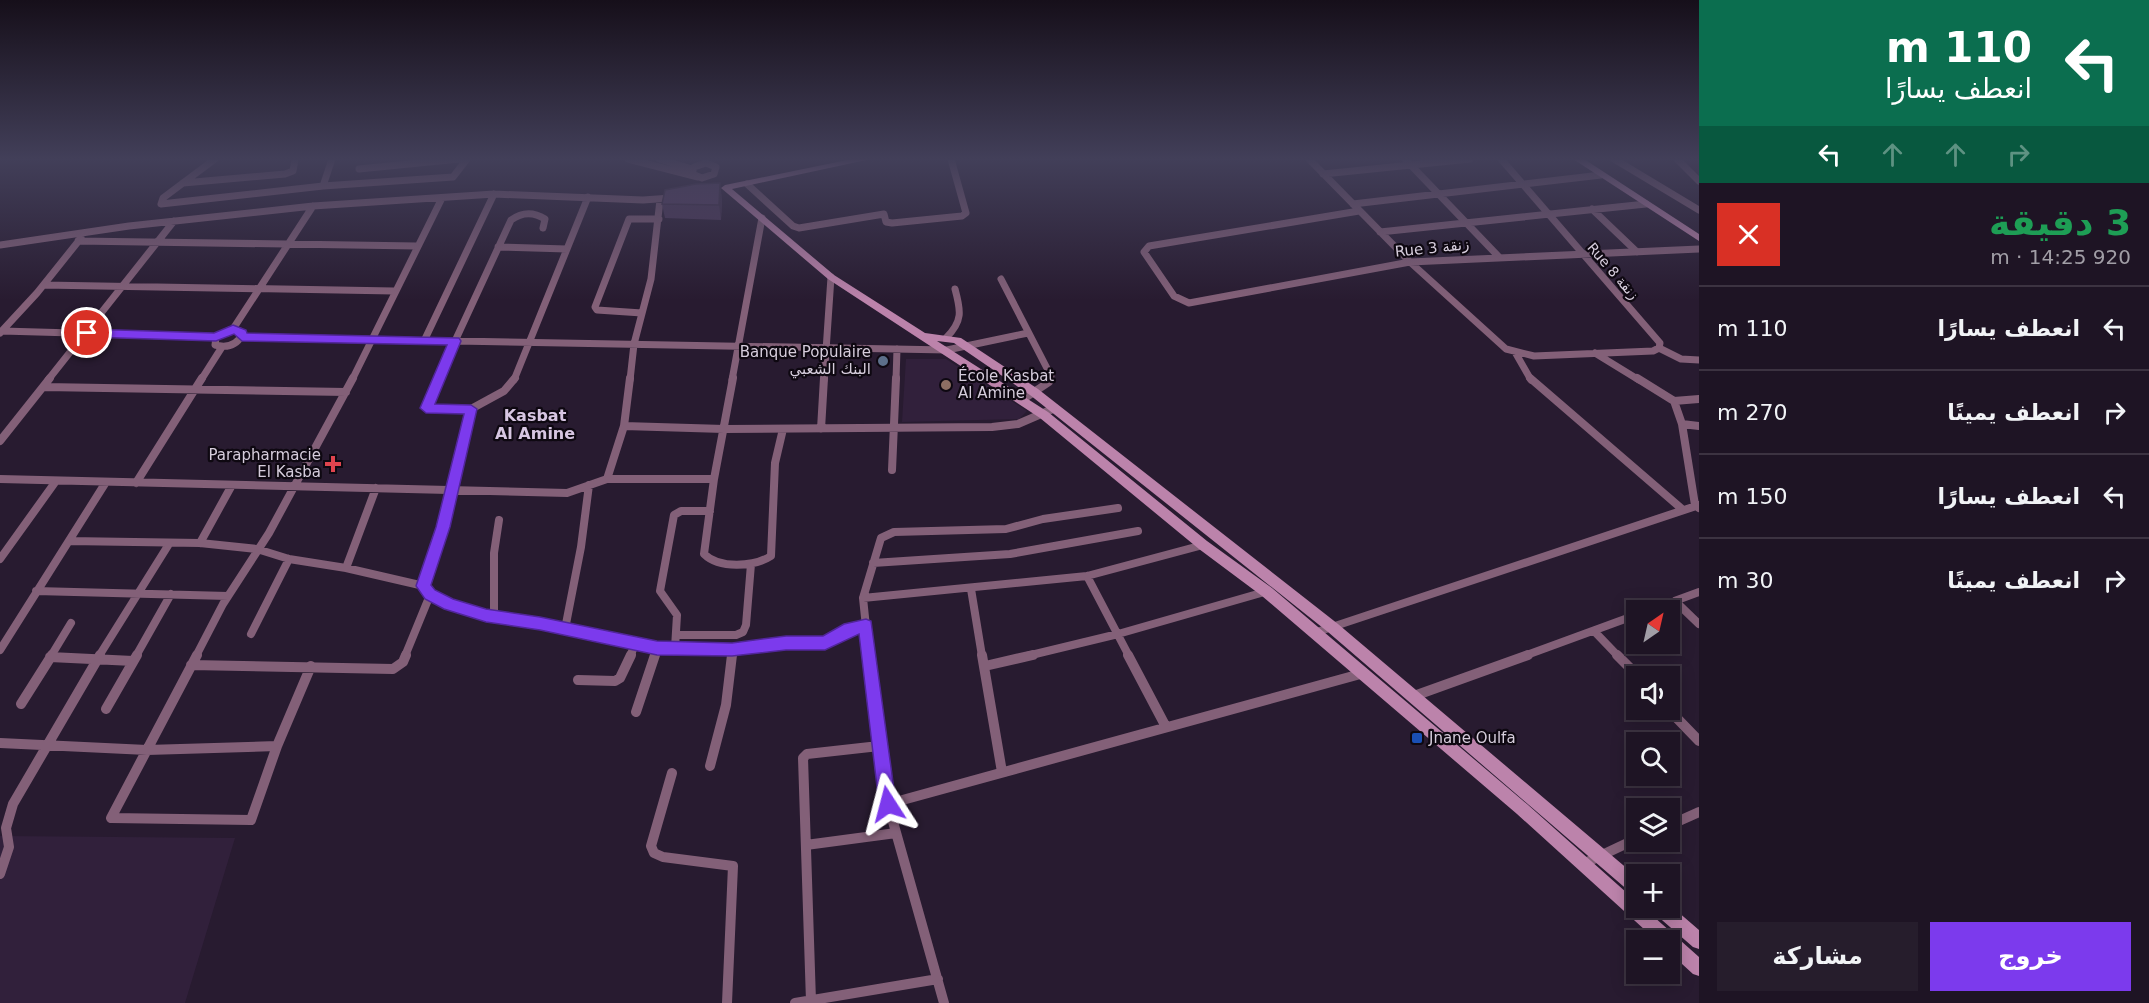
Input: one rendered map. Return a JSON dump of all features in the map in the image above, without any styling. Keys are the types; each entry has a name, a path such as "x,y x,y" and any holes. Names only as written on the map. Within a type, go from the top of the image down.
{"street":[{"path":"0,245 174,221 330,206"},
{"path":"311,666 251,820 111,818 228,596 269,533 346,392 437,206"},
{"path":"424,340 489,206"},
{"path":"543,228 545,219 541,215 519,214 511,220 426,408 471,409 510,386 531,342 584,206"},
{"path":"607,479 624,426 634,344 651,279 660,206"},
{"path":"746,206 831,277 926,336 946,344 1022,400 1049,411 1281,586 1626,877"},
{"path":"771,206 799,228 884,214 886,222 892,223 962,216 966,213 964,206"},
{"path":"1354,206 1410,262 1506,349 1534,356 1653,351 1659,346 1682,359 1699,360"},
{"path":"1449,206 1498,256"},
{"name":"Rue 8 زنقة","path":"1542,206 1659,346"},
{"path":"1380,232 1626,206"},
{"path":"1649,206 1699,238"},
{"path":"1,332 216,337 233,329 313,207"},
{"path":"1592,209 1637,252"},
{"name":"Rue 3 زنقة","path":"1359,212 1149,246 1144,252 1174,296 1189,303 1410,262 1498,256 1699,249"},
{"path":"762,218 714,479 704,555 712,563 763,563 771,556 775,463 783,429"},
{"path":"642,313 597,310 595,307 628,219 659,219"},
{"path":"0,441 174,221"},
{"path":"1,332 44,285 86,232"},
{"path":"78,241 417,246"},
{"path":"498,248 567,249"},
{"path":"821,429 824,347 831,277"},
{"path":"1001,279 1051,376 1049,382 1022,400"},
{"path":"44,285 394,291"},
{"path":"946,344 962,318 955,289"},
{"path":"233,329 242,333 242,337"},
{"path":"216,337 216,345 222,347 236,343 242,337 897,349 946,344 967,346 1028,333"},
{"path":"967,346 1034,392 1049,411 1203,545 1317,632 1657,930"},
{"path":"136,483 222,347"},
{"path":"892,470 897,349"},
{"path":"1515,352 1527,376 1682,509"},
{"path":"1595,353 1674,401 1699,399"},
{"path":"44,387 346,392"},
{"path":"1317,632 1682,509 1698,506 1688,464 1683,424 1674,401"},
{"path":"424,586 453,489 471,409"},
{"path":"624,426 724,429 992,427 1018,424 1049,411"},
{"path":"1683,424 1699,426"},
{"path":"1688,464 1699,465"},
{"path":"0,479 567,492 607,479 714,479"},
{"path":"0,559 56,481"},
{"path":"0,650 106,482"},
{"path":"200,543 232,485"},
{"path":"565,629 581,547 589,485"},
{"path":"346,568 376,488"},
{"path":"944,1003 888,804 879,746 863,598 881,538 894,532 1006,529 1043,519 1118,508"},
{"path":"675,648 677,615 660,591 674,515 681,511 710,511"},
{"path":"494,617 494,553 499,520"},
{"path":"873,563 1010,554 1138,531"},
{"path":"69,541 200,543 257,549 289,559 346,568 424,586 430,595 449,604 494,617 657,648 732,650 786,643 825,643 844,631 866,625"},
{"path":"0,544 11,544"},
{"path":"0,874 9,847 3,828 13,804 96,660 169,544"},
{"path":"863,598 1087,576 1203,545"},
{"path":"251,634 289,559"},
{"path":"676,635 743,632 746,626 751,564"},
{"path":"1087,576 1166,727"},
{"path":"985,666 1118,634 1267,592 1281,586"},
{"path":"971,589 1002,772"},
{"path":"36,591 228,596"},
{"path":"1678,600 1699,592"},
{"path":"106,709 171,594"},
{"path":"191,665 393,669 403,662 430,595"},
{"path":"1680,606 1699,624"},
{"path":"1414,696 1626,619"},
{"path":"21,704 71,623"},
{"path":"1594,630 1628,666"},
{"path":"578,680 615,681 620,678 636,643"},
{"path":"636,712 657,648"},
{"path":"710,766 726,705 732,650"},
{"path":"50,657 133,661"},
{"path":"888,804 1364,673"},
{"path":"1679,720 1699,741"},
{"path":"0,743 147,750 278,747"},
{"path":"811,1001 804,755 879,746"},
{"path":"672,773 651,846 654,853 663,857 733,866 727,1003"},
{"path":"1680,821 1699,812"},
{"path":"806,845 897,833"},
{"path":"1583,864 1626,843"},
{"path":"1673,918 1699,941"},
{"path":"1680,951 1699,968"},
{"path":"795,1003 938,979"}],"shaded area":[{"name":"École Kasbat Al Amine","path":"906,359 946,359 1027,411 1019,419 902,422"},
{"path":"0,836 235,838 185,1003 0,1003"}],"place":[{"name":"Banque Populaire البنك الشعبي","path":"883,361"},
{"name":"École Kasbat Al Amine","path":"946,385"},
{"name":"Parapharmacie El Kasba","path":"333,464"},
{"name":"Jnane Oulfa","path":"1417,738"}],"district":[{"name":"Kasbat Al Amine","path":"535,424"}],"route":[{"path":"87,333 216,337 222,332 233,329 240,331 242,337 455,341 426,408 471,409 443,527 424,586 430,595 449,604 506,620 540,623 587,635 657,648 732,650 786,643 825,643 844,631 866,625 879,752 888,804"}]}
